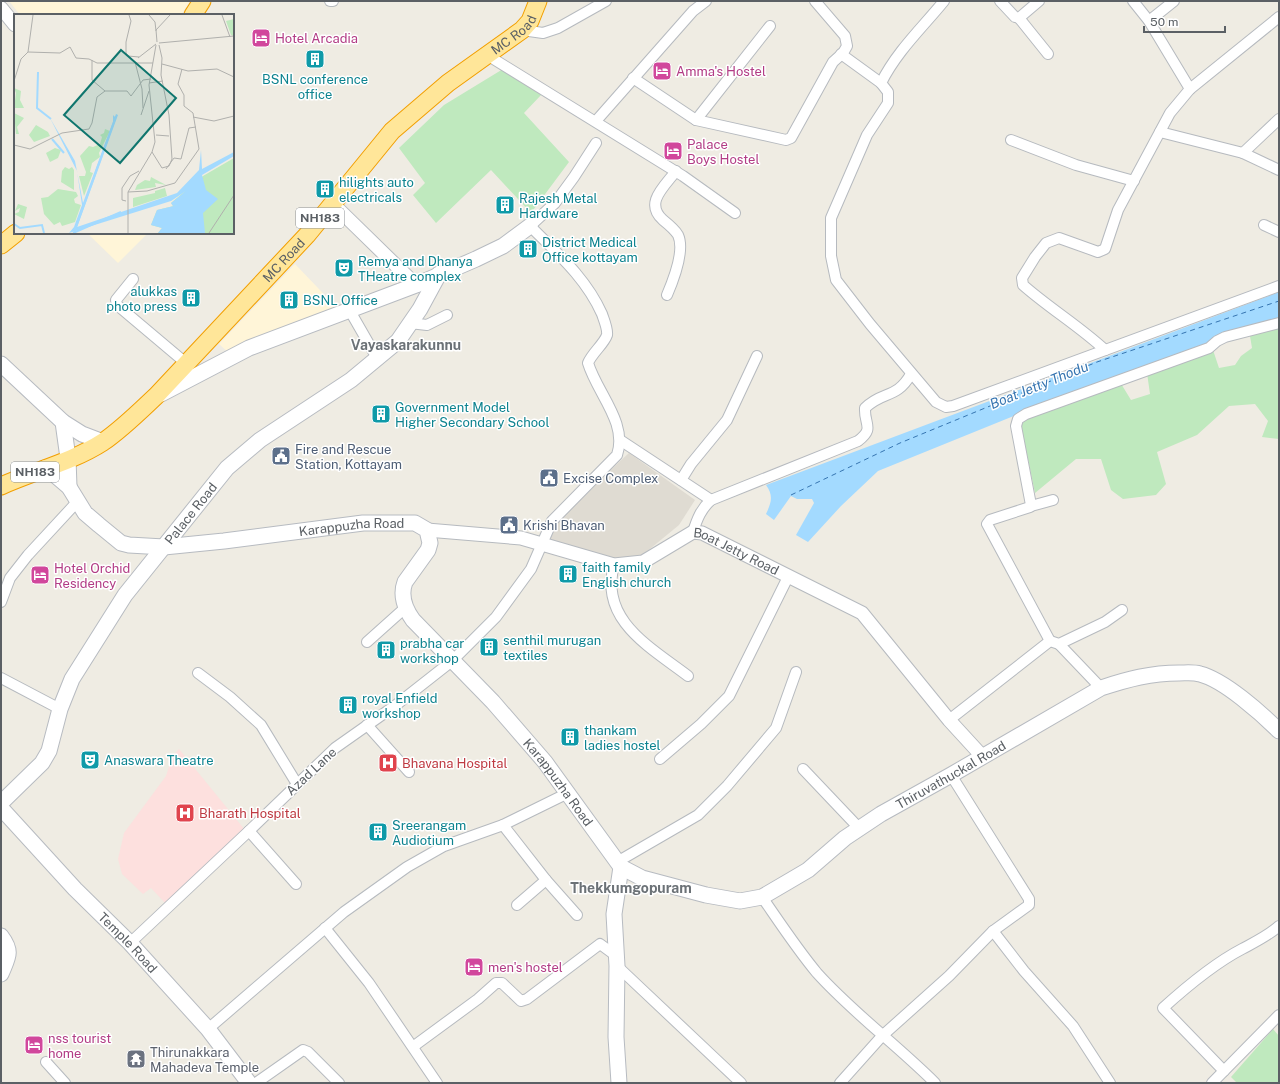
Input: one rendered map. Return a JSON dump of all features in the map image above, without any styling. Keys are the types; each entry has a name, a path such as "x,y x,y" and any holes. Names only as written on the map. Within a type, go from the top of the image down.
{"highway":[{"path":"194,14 202,1"},
{"name":"MC Road","path":"68,458 103,442 156,396 294,250 392,131 448,83 522,30 530,20 538,1"},
{"path":"1,245 15,234"},
{"name":"NH183","path":"1,486 68,458"}],"main road":[{"path":"156,396 249,348 416,285 503,246 530,226"},
{"name":"Palace Road","path":"1,803 42,763 49,751 60,709 72,678 125,595 227,468 260,440 351,380 398,341 439,274"},
{"path":"1,364 62,422 82,434 103,442"},
{"name":"Karappuzha Road","path":"62,422 68,458 69,487"},
{"name":"Karappuzha Road","path":"44,468 69,487 85,513 121,543 140,547 164,547 224,541 363,523 408,523 415,524 427,530"},
{"path":"405,608 403,588 405,582 428,550 430,543 427,530"},
{"name":"Karappuzha Road","path":"405,608 413,620 508,719 545,762 619,864"},
{"name":"Thiruvathuckal Road","path":"619,864 642,878 706,895 740,901 762,897 808,870 859,828 898,804 1102,688 1142,675 1160,673 1199,673 1208,676 1233,692 1279,731"},
{"name":"Temple Road","path":"1,808 75,889 130,943 208,1029 249,1083"},
{"path":"619,864 614,914 616,960 616,1037 619,1083"},
{"path":"1,936 9,948 9,954 1,974"}],"street":[{"path":"522,30 543,33 558,28 606,1"},
{"path":"596,121 693,11 706,1"},
{"path":"633,78 696,120 779,139 786,140 791,138 833,62 847,46 845,36 815,1"},
{"path":"881,83 904,45 944,1"},
{"path":"1000,1 1015,17 1019,18 1048,54"},
{"path":"1019,18 1039,1"},
{"path":"1133,1 1149,21 1190,89"},
{"path":"1149,21 1174,1"},
{"path":"1,8 14,24"},
{"path":"1105,350 1087,334 1036,296 1023,284 1022,278 1046,243 1059,238 1098,252 1105,249 1118,210 1170,113 1190,89 1279,17"},
{"path":"696,120 770,26"},
{"path":"841,54 881,83 888,92 888,103 867,135 831,218 831,256 836,280 911,374 936,402 946,407 1279,286"},
{"path":"487,55 676,171 735,213"},
{"path":"1243,153 1279,119"},
{"path":"1160,132 1243,153 1279,170"},
{"path":"1012,140 1076,165 1134,181"},
{"path":"596,143 555,203 530,226 577,274 595,299 605,322 607,334 600,346 592,353 588,363 592,377 612,415 620,436 620,440 711,500"},
{"path":"667,295 675,276 680,243 678,235 658,215 654,204 656,197 676,171"},
{"path":"333,204 416,285"},
{"path":"1264,225 1279,232"},
{"path":"133,279 116,300 117,305 186,364"},
{"path":"350,311 377,358"},
{"path":"410,323 427,325 447,315"},
{"path":"1031,506 1016,426 1018,418 1126,377 1209,348 1217,341 1225,337 1279,322"},
{"path":"681,480 691,464 728,420 757,356"},
{"path":"693,532 704,506 711,500 858,441 865,436 868,430 865,408 872,402 896,392 904,385 911,374"},
{"name":"Azad Lane","path":"130,943 250,831 335,748 396,705 452,661 496,617 531,569 552,521 616,455 620,440"},
{"path":"1053,500 990,520 987,524 1054,643 1102,688"},
{"path":"1,602 10,578 28,555 77,502"},
{"name":"Boat Jetty Road","path":"427,530 521,538 614,565 643,562 693,532 702,533 862,613 949,720 982,756"},
{"path":"614,565 610,582 621,619 631,632 688,676"},
{"path":"660,759 701,724 729,696 788,577"},
{"path":"367,642 405,608"},
{"path":"949,720 1054,643 1105,622 1122,610"},
{"path":"619,864 698,815 728,786 776,728 796,672"},
{"path":"198,673 230,697 261,725 297,784"},
{"path":"1,678 60,709"},
{"path":"367,725 409,772"},
{"path":"804,769 859,828"},
{"path":"840,1083 882,1036 949,976 993,932 1029,906 1029,899 951,775"},
{"path":"208,1029 325,928 407,867 444,846 503,825 568,793"},
{"path":"503,825 546,880 576,915"},
{"path":"250,831 296,884"},
{"path":"517,905 546,880"},
{"path":"762,897 803,956 818,974 882,1036 935,1083"},
{"path":"1224,1071 1163,1008 1224,961 1242,949 1254,944 1279,926"},
{"path":"325,928 369,983 414,1046 437,1083"},
{"path":"993,932 1073,1026 1110,1083"},
{"path":"414,1046 478,999 496,983 502,982 521,1001 527,999 600,944 741,1083"},
{"path":"1212,1083 1279,1015"},
{"path":"256,1083 303,1050 308,1052 339,1083"},
{"path":"46,1062 65,1083"}],"shaded area":[{"path":"9,1 190,1 182,14 19,14"},
{"path":"88,234 147,234 118,263"},
{"name":"BSNL Office","path":"295,264 340,311 230,354 219,344"},
{"path":"629,453 695,500 679,525 640,557 619,560 546,540 554,522"},
{"name":"Bharath Hospital","path":"179,749 245,830 166,904 151,888 143,894 122,874 118,859 124,833 166,776 172,757"}],"green space":[{"path":"503,69 542,94 524,113 569,162 531,213 491,170 436,223 413,195 425,183 399,148 444,105"},
{"path":"1279,326 1279,439 1262,437 1268,421 1255,404 1229,406 1197,435 1157,452 1166,484 1156,495 1123,499 1111,490 1101,459 1076,459 1035,493 1020,421 1120,382 1131,400 1150,394 1147,373 1213,350 1219,368 1235,365 1241,356 1252,348 1250,336"},
{"path":"1273,1029 1279,1036 1279,1083 1237,1083 1231,1077"}],"water":[{"name":"Boat Jetty Thodu","path":"1279,292 1279,317 1063,396 878,471 841,506 808,542 796,535 814,503 812,499 797,499 791,496 774,520 766,514 771,496 766,485"}],"ferry route":[{"path":"791,495 900,443 1097,362 1279,301"}],"place":[{"name":"Hotel Arcadia","path":"261,38"},
{"name":"BSNL conference office","path":"315,59"},
{"name":"Amma's Hostel","path":"662,71"},
{"name":"Palace Boys Hostel","path":"673,151"},
{"name":"hilights auto electricals","path":"325,189"},
{"name":"Rajesh Metal Hardware","path":"505,205"},
{"name":"District Medical Office kottayam","path":"528,249"},
{"name":"Remya and Dhanya THeatre complex","path":"344,268"},
{"name":"alukkas photo press","path":"191,298"},
{"name":"BSNL Office","path":"289,300"},
{"name":"Government Model Higher Secondary School","path":"381,414"},
{"name":"Fire and Rescue Station, Kottayam","path":"281,456"},
{"name":"Excise Complex","path":"549,478"},
{"name":"Krishi Bhavan","path":"509,525"},
{"name":"faith family English church","path":"568,574"},
{"name":"Hotel Orchid Residency","path":"40,575"},
{"name":"senthil murugan textiles","path":"489,647"},
{"name":"prabha car workshop","path":"386,650"},
{"name":"royal Enfield workshop","path":"348,705"},
{"name":"thankam ladies hostel","path":"570,737"},
{"name":"Anaswara Theatre","path":"90,760"},
{"name":"Bhavana Hospital","path":"388,763"},
{"name":"Bharath Hospital","path":"185,813"},
{"name":"Sreerangam Audiotium","path":"378,832"},
{"name":"men's hostel","path":"474,967"},
{"name":"nss tourist home","path":"34,1045"},
{"name":"Thirunakkara Mahadeva Temple","path":"136,1059"}],"district":[{"name":"Vayaskarakunnu","path":"406,345"},
{"name":"Thekkumgopuram","path":"631,888"}]}
